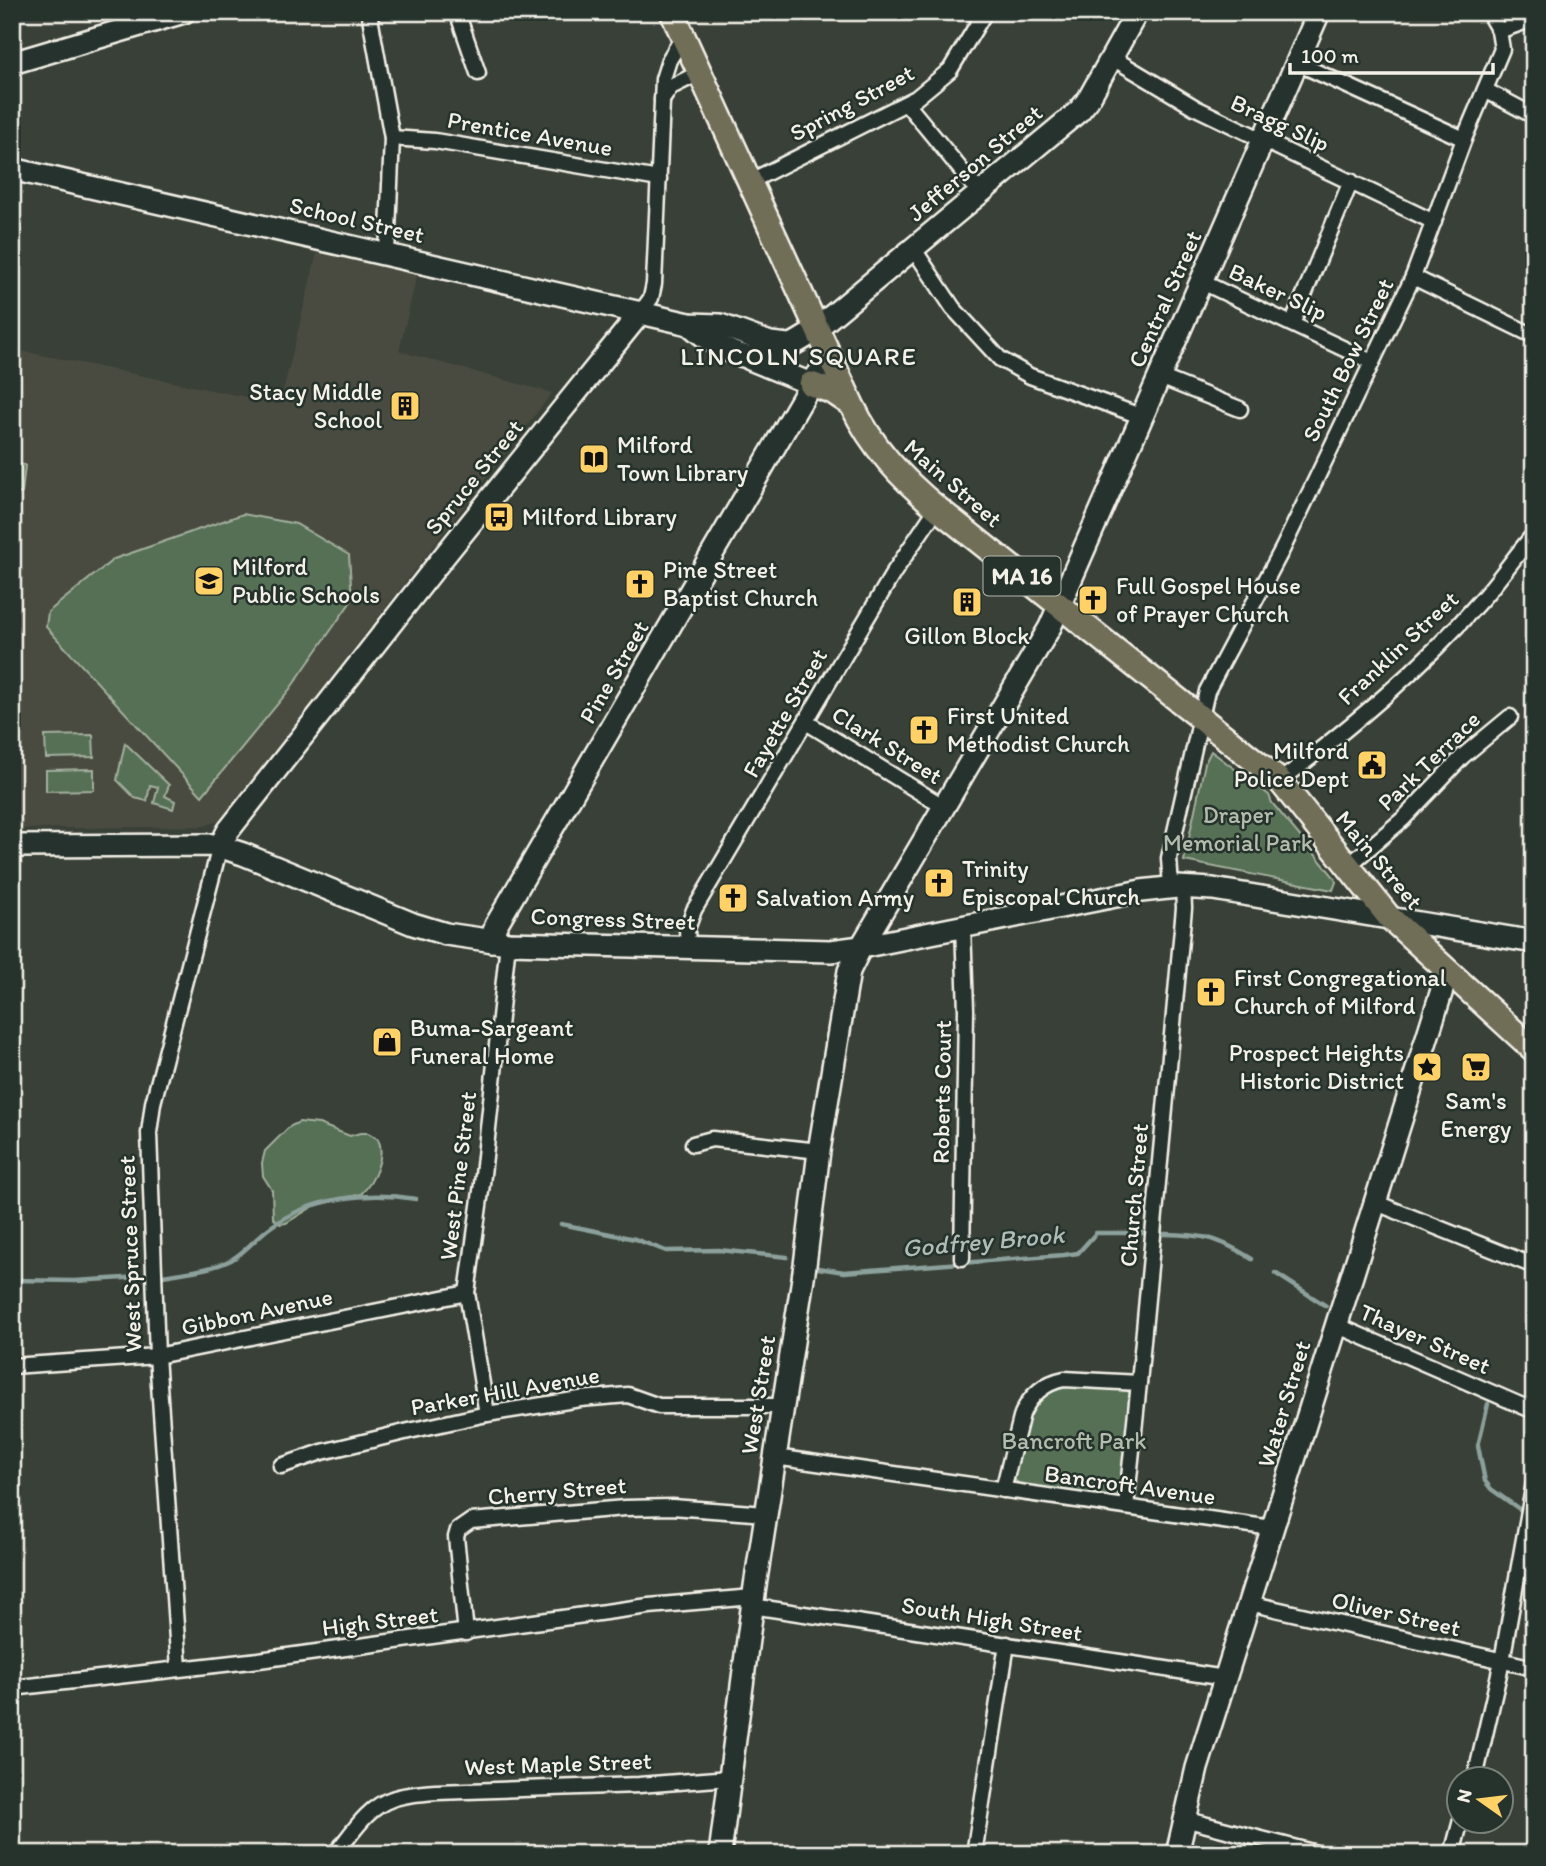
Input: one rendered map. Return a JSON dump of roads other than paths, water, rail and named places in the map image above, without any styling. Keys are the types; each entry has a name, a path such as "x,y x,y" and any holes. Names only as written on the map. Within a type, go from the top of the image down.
{"main road":[{"path":"12,63 184,12"},
{"name":"Main Street","path":"672,12 852,405 868,436 887,461 937,508 1280,781 1389,917 1534,1051"},
{"name":"Jefferson Street","path":"817,330 1082,108 1137,12"},
{"name":"Central Street","path":"944,807 1060,607 1319,12"},
{"name":"School Street","path":"12,169 689,324 720,325 770,343 788,345"},
{"name":"Spruce Street","path":"220,846 228,831 440,560 641,312"},
{"name":"School Street","path":"689,324 708,339 811,384"},
{"path":"741,355 765,357 817,330"},
{"name":"Pine Street","path":"500,942 496,925 811,384 831,361"},
{"path":"811,384 838,395 852,405"},
{"name":"West Street","path":"720,1854 753,1602 809,1239 819,1151 849,971 944,807"},
{"name":"Congress Street","path":"12,846 220,846 413,924 446,934 500,942 797,952 861,947 1115,895 1177,887 1213,889 1534,942"},
{"name":"Water Street","path":"1177,1854 1193,1782 1448,971"}],"street":[{"path":"369,12 392,138 387,254"},
{"path":"457,12 478,74"},
{"name":"Spring Street","path":"749,182 907,104 925,92 950,70 985,12"},
{"path":"1488,12 1499,31 1524,22 1534,22"},
{"name":"South Bow Street","path":"1177,887 1169,858 1207,691 1283,548 1413,277 1464,139 1502,49 1499,31"},
{"name":"Spruce Street","path":"641,312 651,298 654,284 665,69 683,37"},
{"name":"Bragg Slip","path":"1111,57 1196,108 1434,222"},
{"path":"1297,63 1464,139"},
{"path":"662,101 671,87 699,74"},
{"path":"1485,90 1534,116"},
{"path":"907,104 980,193"},
{"name":"Prentice Avenue","path":"392,138 435,141 659,179"},
{"path":"1292,324 1351,181"},
{"path":"913,248 953,308 1000,359 1030,376 1143,417"},
{"path":"1413,277 1534,336"},
{"name":"Baker Slip","path":"1202,282 1372,362"},
{"path":"1160,377 1240,409"},
{"name":"Fayette Street","path":"688,947 687,929 694,910 894,572 937,508"},
{"name":"Franklin Street","path":"1280,781 1377,704 1423,660 1480,601 1534,534"},
{"name":"Park Terrace","path":"1348,866 1403,819 1463,756 1510,717"},
{"name":"Clark Street","path":"806,722 944,807"},
{"name":"West Spruce Street","path":"179,1668 157,1356 148,1154 150,1123 220,846"},
{"name":"Church Street","path":"1126,1507 1184,908 1177,887"},
{"name":"Roberts Court","path":"962,926 966,1010 962,1258"},
{"name":"West Pine Street","path":"487,1415 467,1293 482,1184 500,942"},
{"path":"693,1144 712,1139 819,1151"},
{"path":"1374,1202 1534,1266"},
{"name":"Gibbon Avenue","path":"12,1366 157,1356 467,1293"},
{"name":"Thayer Street","path":"1336,1325 1534,1411"},
{"path":"1003,1490 1024,1410 1041,1389 1064,1380 1139,1384"},
{"name":"Parker Hill Avenue","path":"281,1466 335,1449 487,1415 612,1395 628,1395 659,1406 783,1406"},
{"name":"Bancroft Avenue","path":"775,1457 1272,1528"},
{"path":"1478,1764 1502,1661 1534,1483"},
{"name":"Cherry Street","path":"466,1633 456,1537 458,1530 471,1521 625,1508 671,1507 766,1514"},
{"name":"High Street","path":"12,1688 259,1660 466,1633 649,1605 753,1602"},
{"name":"South High Street","path":"753,1602 1226,1678"},
{"name":"Oliver Street","path":"1249,1603 1534,1668"},
{"path":"974,1854 1007,1644"},
{"name":"West Maple Street","path":"335,1854 375,1807 389,1800 437,1792 730,1778"},
{"path":"1184,1819 1321,1854"},
{"path":"1452,1854 1457,1834"}],"waterway":[{"name":"Godfrey Brook","path":"163,1276 231,1260 272,1226 305,1208 360,1196 416,1199"},
{"name":"Godfrey Brook","path":"561,1224 635,1239 666,1251 719,1250 787,1257"},
{"name":"Godfrey Brook","path":"818,1268 844,1272 1064,1255 1078,1253 1096,1233 1143,1233"},
{"name":"Godfrey Brook","path":"1164,1234 1210,1239 1252,1259"},
{"name":"Godfrey Brook","path":"1275,1273 1326,1306"},
{"name":"Godfrey Brook","path":"12,1280 75,1281 141,1277"},
{"name":"Godfrey Brook","path":"1488,1404 1478,1446 1485,1481 1491,1489 1522,1511"}],"place":[{"name":"Stacy Middle School","path":"405,406"},
{"name":"Milford Town Library","path":"594,459"},
{"name":"Milford Library","path":"499,517"},
{"name":"Milford Public Schools","path":"209,581"},
{"name":"Pine Street Baptist Church","path":"640,584"},
{"name":"Full Gospel House of Prayer Church","path":"1093,600"},
{"name":"Gillon Block","path":"967,602"},
{"name":"First United Methodist Church","path":"924,730"},
{"name":"Milford Police Dept","path":"1372,765"},
{"name":"Trinity Episcopal Church","path":"939,883"},
{"name":"Salvation Army","path":"733,898"},
{"name":"First Congregational Church of Milford","path":"1211,992"},
{"name":"Buma-Sargeant Funeral Home","path":"387,1042"},
{"name":"Prospect Heights Historic District","path":"1427,1067"},
{"name":"Sam's Energy","path":"1476,1067"}],"district":[{"name":"LINCOLN SQUARE","path":"799,356"}],"park label":[{"name":"Draper Memorial Park","path":"1238,829"},
{"name":"Bancroft Park","path":"1074,1441"}]}
